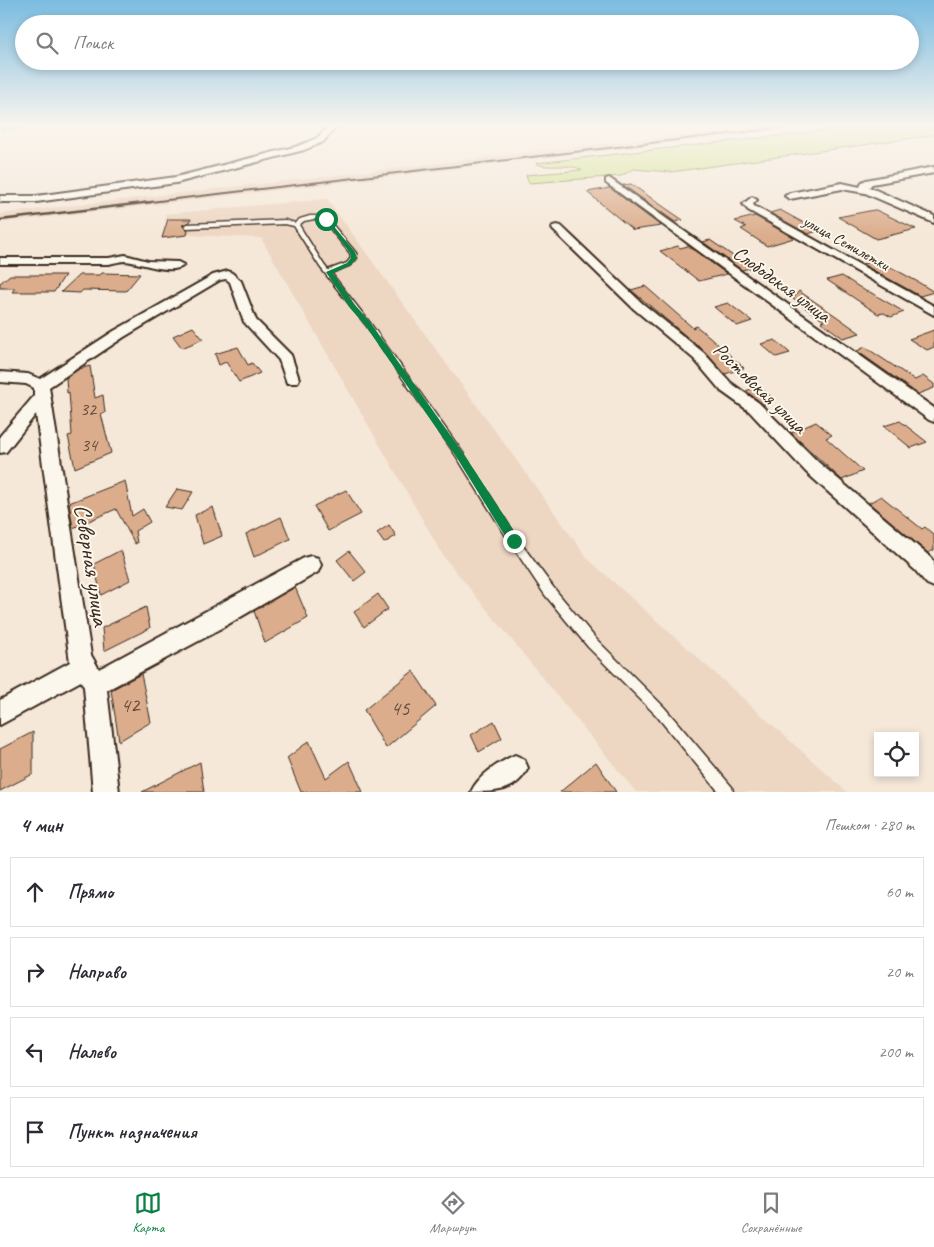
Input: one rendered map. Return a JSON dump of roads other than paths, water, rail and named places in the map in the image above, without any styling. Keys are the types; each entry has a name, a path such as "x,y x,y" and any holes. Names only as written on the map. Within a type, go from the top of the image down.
{"street":[{"path":"0,199 36,199 176,180 243,163"},
{"path":"868,191 864,187 869,182 934,170"},
{"name":"Слободская улица","path":"610,181 934,416"},
{"path":"790,196 842,186 868,191 934,220"},
{"name":"улица Семилетки","path":"752,200 748,204 751,208 934,311"},
{"name":"Ростовская улица","path":"558,228 638,306 699,356 726,387 754,407 812,467 922,563 934,577"},
{"path":"0,261 108,261 125,258 148,264 178,265"},
{"path":"0,447 42,391 119,334 217,277 228,275 235,281 250,322 286,358 292,379"},
{"path":"0,377 28,379 42,391"},
{"name":"Северная улица","path":"42,391 80,658 90,675 106,792"},
{"path":"0,713 90,675 311,565"},
{"path":"484,792 515,768"}],"lane":[{"path":"296,225 300,220 310,218 326,219 353,253 354,258 349,264 329,272"},
{"path":"187,226 285,222 296,225 322,266 329,272 352,306 368,324 460,455 514,541 549,591 592,643 660,711 728,792"}],"railway":[{"path":"142,203 482,163"},
{"path":"0,220 152,202"}]}
